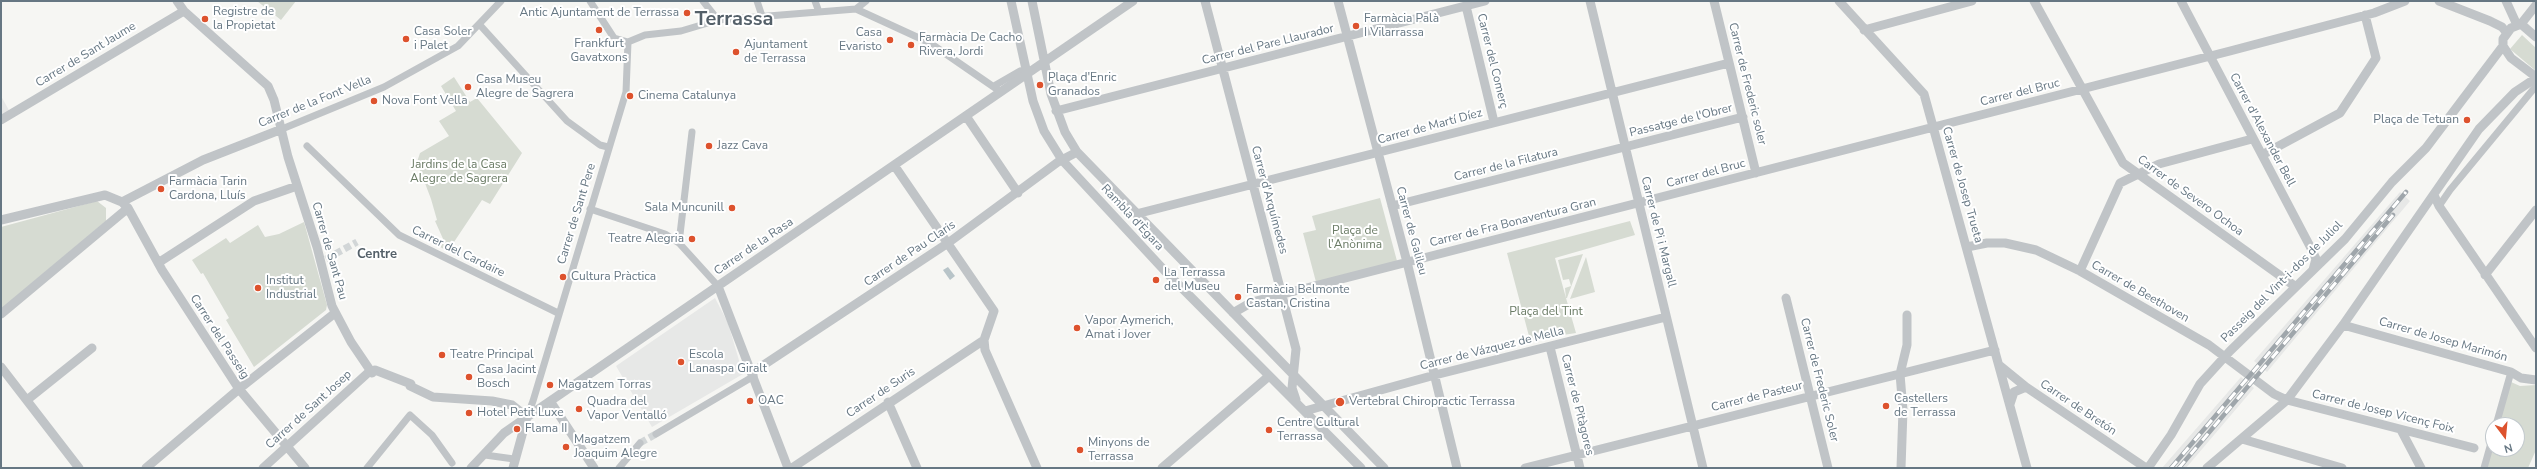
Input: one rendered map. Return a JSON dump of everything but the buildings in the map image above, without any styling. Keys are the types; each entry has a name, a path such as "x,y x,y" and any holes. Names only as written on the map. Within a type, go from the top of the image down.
{"street":[{"name":"Carrer de Sant Pau","path":"177,1 184,11 268,86 274,100 297,186 324,260 335,313 371,372"},
{"path":"183,1 184,11"},
{"name":"Carrer de la Font Vella","path":"1,314 125,205 203,160 395,82 458,46 501,1"},
{"path":"590,1 614,38 628,42 646,35 681,31 718,20 856,10 930,43 984,79 997,91 1023,72 1044,62 1133,1"},
{"path":"703,1 718,20"},
{"path":"757,1 762,16"},
{"path":"815,1 819,12"},
{"path":"856,10 866,1"},
{"name":"Rambla d'Ègara","path":"1011,1 1023,72 1041,124 1062,160 1164,270 1361,468"},
{"name":"Rambla d'Ègara","path":"1032,1 1044,62 1056,111 1077,152 1384,468"},
{"name":"Carrer d'Arquímedes","path":"1205,1 1296,349 1295,376 1292,388 1302,408"},
{"name":"Carrer de Galileu","path":"1338,1 1407,262 1457,468"},
{"name":"Carrer del Pare Llaurador","path":"1056,111 1485,1"},
{"name":"Carrer de Pi i Margall","path":"1590,1 1703,468"},
{"name":"Carrer de Frederic soler","path":"1714,1 1756,173"},
{"name":"Carrer de Josep Trueta","path":"1839,1 1924,94 2027,468"},
{"path":"1864,30 1972,1"},
{"name":"Carrer de Severo Ochoa","path":"2034,1 2123,163 2296,287"},
{"name":"Carrer d'Alexander Bell","path":"2181,1 2252,139 2313,252 2316,259 2313,271"},
{"name":"Carrer del Bruc","path":"1639,204 2365,15 2405,1"},
{"path":"2439,1 2490,21 2502,27 2506,32"},
{"path":"2506,1 2519,24 2536,37"},
{"path":"2207,468 2287,400 2343,325 2479,129 2515,92 2536,77 2511,58 2503,46 2506,32 2519,24 2536,5"},
{"name":"Carrer del Comerç","path":"1466,6 1494,122"},
{"name":"Carrer de Sant Jaume","path":"1,120 184,11"},
{"path":"2262,155 2340,113 2376,58 2365,15"},
{"path":"479,24 567,121 600,145 608,147"},
{"name":"Carrer de Sant Pere","path":"526,417 533,401 558,313 626,92 628,42"},
{"name":"Passeig del Vint-i-dos de Juliol","path":"2147,468 2171,435 2200,384 2224,357 2345,239 2392,182 2426,148 2503,46"},
{"name":"Carrer de Martí Díez","path":"1136,214 1729,63"},
{"path":"2439,206 2450,190 2536,86"},
{"name":"Carrer de la Rasa","path":"471,468 485,455 504,433 526,417 966,116 997,91"},
{"path":"966,116 1018,193"},
{"name":"Passatge de l'Obrer","path":"1625,147 1743,117"},
{"path":"679,242 692,132"},
{"path":"2080,271 2120,183 2160,164 2252,139"},
{"name":"Carrer del Cardaire","path":"308,146 399,235 558,313"},
{"name":"Carrer de la Filatura","path":"1392,206 1625,147"},
{"name":"Carrer de Pau Claris","path":"753,374 948,244 1062,160 1077,152"},
{"path":"894,165 994,311 984,340 985,350 1037,468"},
{"path":"158,263 254,201 297,186"},
{"path":"1,220 105,195 125,205"},
{"path":"2434,195 2439,206 2485,275 2531,337 2536,348"},
{"name":"Carrer de Fra Bonaventura Gran","path":"1233,313 1252,302 1639,204"},
{"name":"Carrer del Passeig","path":"125,205 158,263 238,389 305,468"},
{"path":"590,209 665,234 679,242 718,286 788,468"},
{"path":"2485,275 2536,210"},
{"name":"Carrer de Beethoven","path":"1967,247 1987,243 2021,245 2036,250 2080,271 2209,345 2274,394 2287,400"},
{"name":"Carrer de Frederic Soler","path":"1786,298 1828,468"},
{"path":"146,468 238,389 335,313"},
{"path":"1901,468 1903,410 1900,374 1907,345 1907,315"},
{"name":"Carrer de Vázquez de Mella","path":"1322,404 1666,317"},
{"name":"Carrer de Josep Marimón","path":"2343,325 2511,372 2521,378 2536,380"},
{"name":"Carrer de Suris","path":"792,468 888,402 984,340"},
{"name":"Carrer de Pitàgores","path":"1550,347 1580,468"},
{"path":"27,400 92,348"},
{"name":"Carrer de Pasteur","path":"1524,468 1995,350"},
{"name":"Carrer de Bretón","path":"1999,365 2026,387 2147,468"},
{"path":"1,367 79,468"},
{"path":"371,372 375,370 411,384 410,386 433,398 492,401 512,406 526,417 513,464 485,455"},
{"name":"Carrer de Sant Josep","path":"263,468 371,372"},
{"path":"2498,417 2511,372"},
{"path":"656,434 753,374"},
{"path":"1162,468 1269,376"},
{"path":"2010,404 2014,392 2026,387"},
{"name":"Carrer de Josep Vicenç Foix","path":"2287,400 2474,448"},
{"path":"550,401 594,468"},
{"path":"888,402 918,468"},
{"path":"1302,408 1322,404"},
{"path":"368,468 410,415 432,435 452,463"},
{"path":"2401,430 2421,468"},
{"path":"2242,439 2342,468"},
{"path":"619,468 640,443"},
{"path":"2484,468 2487,457"}],"shaded area":[{"path":"1,96 10,112 1,117"},
{"path":"2400,192 2410,201 2267,372 2254,361"},
{"path":"948,267 955,276 950,280 943,270"},
{"name":"Escola Lanaspa Giralt","path":"715,298 728,323 743,374 652,427 616,366"},
{"path":"2241,377 2254,388 2186,468 2162,468"}],"green space":[{"path":"257,1 296,1 281,20"},
{"path":"2522,35 2536,48 2536,71 2510,49"},
{"name":"Jardins de la Casa Alegre de Sagrera","path":"454,77 470,102 477,98 522,153 490,204 482,200 448,251 440,247 444,241 435,221 437,220 431,199 417,162 420,153 449,136 439,121 456,111 441,86"},
{"name":"Plaça de l'Anònima","path":"1380,198 1397,261 1316,282 1303,233 1316,230 1312,216"},
{"path":"97,201 106,208 106,221 1,309 1,227"},
{"name":"Plaça del Tint","path":"1630,221 1635,235 1555,258 1576,333 1530,340 1507,253"},
{"path":"304,222 327,305 326,310 254,367 226,320 229,318 203,273 201,274 192,260 226,238 230,243 258,225 265,237 279,234"},
{"path":"1583,254 1567,298 1565,288 1571,286 1569,279 1563,280 1558,260"},
{"path":"1586,257 1595,292 1570,299"},
{"path":"2511,382 2520,386 2536,385 2536,450 2528,468 2486,468 2489,457 2525,457 2525,417 2501,417"}],"tunnel":[{"path":"326,259 357,242"},
{"path":"640,443 656,434"}],"railway":[{"path":"2171,468 2406,192"},
{"path":"2179,468 2393,215"}],"place":[{"name":"Antic Ajuntament de Terrassa","path":"687,13"},
{"name":"Registre de la Propietat","path":"205,19"},
{"name":"Farmàcia Palà I Vilarrassa","path":"1356,26"},
{"name":"Frankfurt Gavatxons","path":"599,30"},
{"name":"Casa Soler i Palet","path":"406,39"},
{"name":"Casa Evaristo","path":"890,40"},
{"name":"Farmàcia De Cacho Rivera, Jordi","path":"911,45"},
{"name":"Ajuntament de Terrassa","path":"736,52"},
{"name":"Plaça d'Enric Granados","path":"1040,85"},
{"name":"Casa Museu Alegre de Sagrera","path":"468,87"},
{"name":"Cinema Catalunya","path":"630,96"},
{"name":"Nova Font Vella","path":"374,101"},
{"name":"Plaça de Tetuan","path":"2467,120"},
{"name":"Jazz Cava","path":"709,146"},
{"name":"Farmàcia Tarin Cardona, Lluís","path":"161,189"},
{"name":"Sala Muncunill","path":"732,208"},
{"name":"Teatre Alegria","path":"692,239"},
{"name":"Cultura Pràctica","path":"563,277"},
{"name":"La Terrassa del Museu","path":"1156,280"},
{"name":"Institut Industrial","path":"258,288"},
{"name":"Farmàcia Belmonte Castan, Cristina","path":"1238,297"},
{"name":"Vapor Aymerich, Amat i Jover","path":"1077,328"},
{"name":"Teatre Principal","path":"442,355"},
{"name":"Escola Lanaspa Giralt","path":"681,362"},
{"name":"Casa Jacint Bosch","path":"469,377"},
{"name":"Magatzem Torras","path":"550,385"},
{"name":"OAC","path":"750,401"},
{"name":"Vertebral Chiropractic Terrassa","path":"1340,402"},
{"name":"Castellers de Terrassa","path":"1886,406"},
{"name":"Quadra del Vapor Ventalló","path":"579,409"},
{"name":"Hotel Petit Luxe","path":"469,413"},
{"name":"Flama II","path":"517,429"},
{"name":"Centre Cultural Terrassa","path":"1269,430"},
{"name":"Magatzem Joaquim Alegre","path":"566,447"},
{"name":"Minyons de Terrassa","path":"1080,450"}],"district":[{"name":"Terrassa","path":"734,20"},
{"name":"Centre","path":"377,255"}]}
